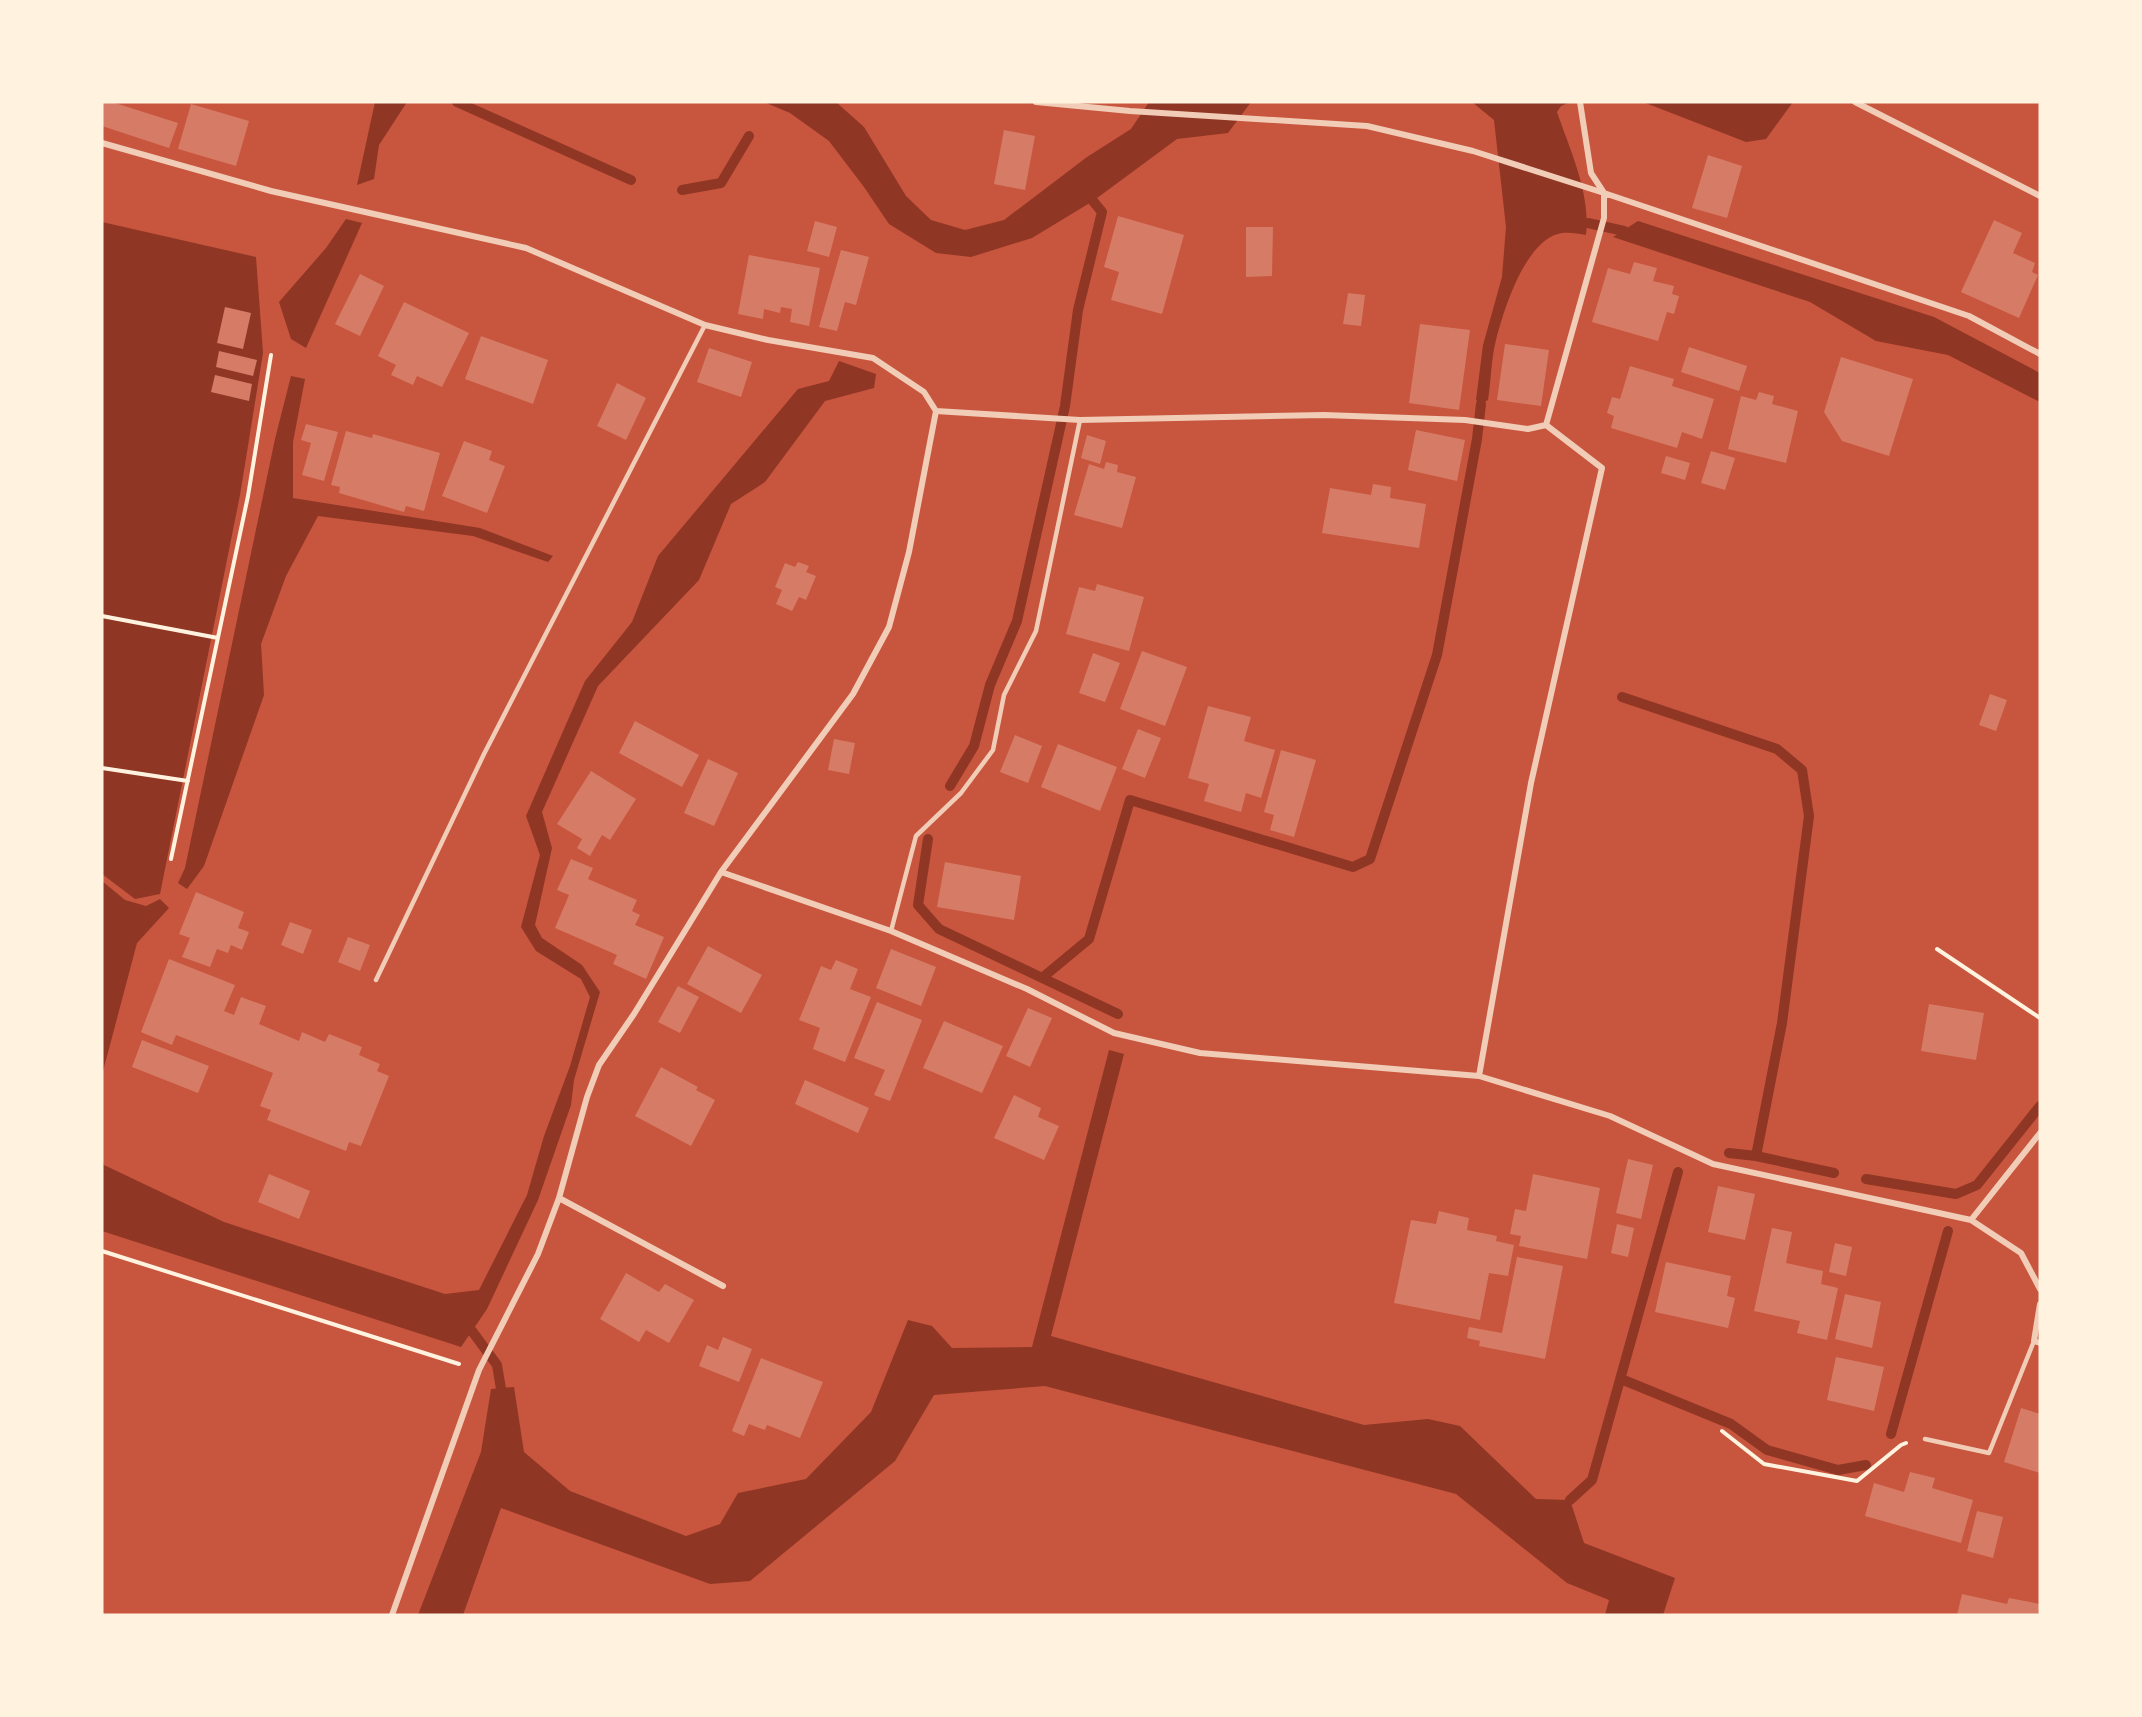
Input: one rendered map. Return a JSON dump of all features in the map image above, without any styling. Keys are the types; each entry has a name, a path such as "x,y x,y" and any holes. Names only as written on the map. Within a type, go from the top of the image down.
{"street":[{"path":"1036,102 1130,111 1367,126 1473,151 1969,316 2040,354"},
{"path":"1855,102 2040,196"},
{"path":"1546,425 1604,218 1604,193 1591,173 1581,104"},
{"path":"102,143 271,190 526,248 705,325 768,340 873,358 924,392 936,411 909,552 889,627 853,694 721,872 634,1014 599,1065 587,1097 559,1198 538,1254 479,1370 392,1615"},
{"path":"936,411 1071,420 1324,415 1465,420 1528,429 1546,425"},
{"path":"1479,1076 1531,783 1602,468 1546,425"},
{"path":"721,872 891,931 1027,989 1114,1032 1200,1053 1479,1076 1610,1116 1713,1164 1971,1220 2021,1253 2040,1289"},
{"path":"1971,1220 2040,1133"},
{"path":"559,1198 723,1286"},
{"path":"2037,1342 2040,1304"}],"lane":[{"path":"376,980 490,744 705,325"},
{"path":"891,931 916,836 961,793 993,750 1004,695 1036,631 1080,420"},
{"path":"1925,1439 1989,1453 2037,1342"}],"path":[{"path":"171,859 248,496 271,355"},
{"path":"102,615 218,638"},
{"path":"102,768 188,781"},
{"path":"1937,949 2040,1018"},
{"path":"102,1251 479,1370"},
{"path":"1722,1431 1764,1464 1857,1481 1901,1445 1925,1439"}],"shaded area":[{"path":"375,102 407,102 379,145 374,179 357,185"},
{"path":"764,102 836,102 864,127 906,196 931,220 965,230 1004,220 1087,157 1131,129 1149,102 1251,102 1228,133 1177,139 1093,201 1032,238 971,257 936,253 889,224 829,141 790,113"},
{"path":"1472,102 1570,102 1561,106 1557,112 1578,172 1587,220 1586,235 1562,233 1549,238 1527,261 1505,311 1494,347 1488,400 1481,404 1476,400 1483,345 1502,277 1506,227 1494,120"},
{"path":"1643,102 1793,102 1766,139 1746,142"},
{"path":"346,219 362,223 306,348 291,339 279,302 326,248"},
{"path":"1638,221 1934,317 2040,373 2040,402 1948,355 1876,341 1810,302 1613,237"},
{"path":"102,222 256,257 263,353 240,495 160,894 135,899 102,874"},
{"path":"839,361 876,374 874,388 825,401 765,482 731,504 699,580 598,686 542,812 552,848 535,925 542,938 582,965 600,992 574,1080 571,1105 538,1200 487,1309 461,1347 102,1231 102,1159 104,1165 224,1222 445,1294 479,1290 527,1195 544,1136 570,1066 590,997 581,979 536,951 521,927 540,855 526,816 585,681 632,622 658,556 798,389 829,381"},
{"path":"291,376 305,379 293,442 293,498 480,528 553,556 548,562 473,536 318,516 286,576 261,644 264,695 204,866 187,889 178,883 185,868 275,439"},
{"path":"102,881 125,900 146,906 160,899 169,908 137,943 102,1075"},
{"path":"1109,1050 1124,1054 1051,1336 1364,1425 1428,1419 1460,1426 1536,1499 1570,1500 1584,1543 1675,1578 1663,1615 1605,1615 1609,1600 1567,1583 1456,1494 1045,1386 934,1395 895,1461 750,1581 710,1584 501,1508 463,1615 418,1615 481,1452 491,1389 514,1387 524,1452 570,1491 686,1536 720,1524 738,1493 806,1479 871,1412 908,1320 932,1326 952,1348 1032,1347"}],"building":[{"path":"102,102 112,102 178,123 169,148 102,126"},
{"path":"191,104 249,121 236,166 178,149"},
{"path":"1004,130 1035,136 1025,190 994,184"},
{"path":"1708,155 1742,166 1727,218 1692,208"},
{"path":"1118,216 1184,235 1162,314 1111,300 1119,272 1104,267"},
{"path":"1994,220 2022,233 2013,253 2035,263 2032,272 2038,275 2019,318 1961,292"},
{"path":"815,221 837,227 829,257 807,251"},
{"path":"1246,227 1273,227 1272,276 1246,277"},
{"path":"841,250 869,257 856,305 845,302 837,331 819,327"},
{"path":"749,255 820,268 809,326 790,322 792,309 781,307 780,313 764,309 763,319 738,314"},
{"path":"1634,262 1657,268 1653,281 1674,286 1672,294 1679,296 1674,314 1667,312 1658,341 1592,322 1608,268 1630,274"},
{"path":"360,274 384,286 360,336 335,324"},
{"path":"1348,293 1365,295 1361,326 1343,324"},
{"path":"404,302 469,333 442,387 417,376 413,385 391,375 396,365 378,356"},
{"path":"225,307 251,313 243,349 217,343"},
{"path":"1420,324 1470,330 1459,410 1409,403"},
{"path":"481,336 548,360 533,404 465,379"},
{"path":"1505,344 1549,350 1541,406 1497,400"},
{"path":"1689,347 1747,366 1739,391 1681,372"},
{"path":"709,348 752,362 741,397 697,382"},
{"path":"219,351 257,360 253,376 216,367"},
{"path":"1841,357 1913,379 1889,456 1842,441 1824,412"},
{"path":"1630,366 1674,379 1672,386 1714,399 1702,439 1682,432 1677,448 1611,428 1614,416 1607,413 1612,397 1620,399"},
{"path":"215,375 252,384 249,401 211,392"},
{"path":"617,383 646,398 626,440 597,426"},
{"path":"1759,392 1774,396 1772,404 1798,411 1786,463 1728,449 1741,396 1756,400"},
{"path":"306,424 338,432 324,481 302,475 311,443 301,440"},
{"path":"1416,430 1465,440 1457,481 1408,470"},
{"path":"346,431 372,438 373,434 440,453 424,511 406,506 404,512 339,493 340,487 331,485"},
{"path":"1087,435 1106,441 1100,464 1081,458"},
{"path":"464,441 492,451 489,460 505,466 487,513 442,496"},
{"path":"1711,451 1735,458 1725,490 1701,483"},
{"path":"1666,456 1690,463 1685,480 1661,473"},
{"path":"1106,462 1118,465 1117,472 1136,477 1122,528 1074,515 1089,464 1104,469"},
{"path":"1373,484 1391,487 1390,498 1426,504 1419,548 1322,533 1330,488 1371,495"},
{"path":"798,562 809,566 806,572 816,576 806,600 799,597 792,611 776,604 782,590 775,587 785,563 795,567"},
{"path":"1097,584 1144,597 1129,651 1066,634 1079,587 1095,591"},
{"path":"1142,651 1187,667 1165,726 1120,709"},
{"path":"1093,653 1120,663 1105,702 1079,693"},
{"path":"1990,694 2007,700 1996,731 1979,725"},
{"path":"1208,706 1251,717 1244,741 1275,750 1261,798 1246,793 1241,812 1204,801 1209,784 1188,778"},
{"path":"635,721 699,755 682,787 619,753"},
{"path":"1138,729 1161,738 1145,778 1122,769"},
{"path":"1015,735 1042,746 1028,783 1000,772"},
{"path":"834,739 855,743 849,774 828,770"},
{"path":"1058,744 1117,767 1100,811 1041,787"},
{"path":"1281,750 1316,760 1294,837 1270,830 1274,815 1264,812"},
{"path":"708,759 738,773 714,826 684,813"},
{"path":"591,771 636,799 610,840 602,835 590,856 577,848 582,839 557,824"},
{"path":"571,859 593,868 588,879 637,900 632,911 640,915 635,925 664,937 646,979 613,964 617,955 555,928 569,895 557,890"},
{"path":"945,862 1021,876 1014,920 937,907"},
{"path":"196,892 244,912 238,928 249,932 242,950 231,945 228,953 217,949 210,967 182,957 190,938 179,934"},
{"path":"290,922 312,930 303,954 281,945"},
{"path":"348,937 370,945 360,971 338,962"},
{"path":"708,946 762,975 741,1013 687,984"},
{"path":"891,949 936,967 921,1006 876,988"},
{"path":"169,959 235,985 224,1011 234,1015 241,997 266,1006 259,1024 299,1041 302,1032 325,1042 329,1034 362,1047 359,1055 380,1064 377,1071 389,1076 361,1146 349,1142 346,1151 267,1120 271,1110 260,1106 273,1073 176,1035 172,1045 141,1032"},
{"path":"836,960 858,969 850,989 871,997 845,1062 813,1049 820,1028 799,1020 821,966 831,970"},
{"path":"678,986 699,997 680,1033 658,1022"},
{"path":"877,1002 922,1020 890,1101 874,1095 885,1070 854,1058"},
{"path":"1929,1004 1984,1013 1976,1060 1921,1051"},
{"path":"1028,1008 1052,1018 1030,1067 1006,1056"},
{"path":"944,1021 1003,1046 982,1093 923,1068"},
{"path":"142,1040 209,1066 198,1093 132,1067"},
{"path":"661,1067 698,1087 696,1090 715,1100 691,1146 635,1116"},
{"path":"805,1080 869,1108 858,1133 795,1104"},
{"path":"1014,1095 1041,1108 1038,1117 1059,1126 1044,1160 994,1138"},
{"path":"1628,1159 1653,1165 1641,1219 1616,1213"},
{"path":"269,1174 310,1191 299,1219 258,1202"},
{"path":"1533,1174 1600,1188 1587,1259 1519,1246 1521,1236 1510,1234 1515,1209 1526,1211"},
{"path":"1718,1186 1755,1194 1745,1240 1708,1232"},
{"path":"1439,1211 1469,1218 1467,1230 1497,1236 1496,1241 1514,1245 1508,1276 1489,1273 1480,1320 1394,1303 1411,1220 1436,1224"},
{"path":"1617,1224 1634,1228 1628,1257 1611,1253"},
{"path":"1772,1228 1792,1232 1786,1263 1823,1271 1821,1284 1838,1288 1827,1340 1797,1333 1800,1321 1754,1311"},
{"path":"1835,1243 1852,1247 1846,1276 1829,1272"},
{"path":"1517,1257 1563,1266 1545,1359 1479,1346 1480,1341 1467,1338 1469,1327 1502,1333"},
{"path":"1666,1262 1731,1276 1727,1296 1735,1298 1728,1328 1655,1312"},
{"path":"626,1273 659,1292 665,1284 694,1300 669,1343 646,1330 639,1342 600,1319"},
{"path":"1845,1294 1881,1302 1872,1348 1835,1339"},
{"path":"723,1337 752,1349 739,1382 699,1366 707,1345 718,1350"},
{"path":"1836,1357 1884,1367 1874,1411 1827,1400"},
{"path":"761,1358 823,1382 800,1438 767,1425 765,1430 749,1424 744,1436 732,1431"},
{"path":"2021,1408 2040,1414 2040,1473 2004,1462"},
{"path":"1910,1472 1935,1478 1932,1488 1973,1500 1961,1543 1865,1516 1874,1483 1904,1492"},
{"path":"1977,1511 2003,1517 1993,1558 1967,1551"},
{"path":"1962,1594 2007,1604 2009,1598 2040,1604 2038,1615 1957,1615"}],"waterway":[{"path":"457,102 631,180"},
{"path":"682,190 721,183 749,136"},
{"path":"950,786 974,746 990,685 1017,621 1065,406 1078,310 1102,212 1093,201"},
{"path":"1588,223 1624,231"},
{"path":"1042,978 1089,939 1130,800 1353,867 1370,859 1437,655 1477,439 1481,404"},
{"path":"1622,697 1777,749 1802,770 1809,816 1782,1023 1756,1156"},
{"path":"928,839 918,905 939,929 1118,1014"},
{"path":"1866,1179 1956,1194 1977,1185 2040,1106"},
{"path":"1729,1153 1756,1156 1834,1173"},
{"path":"1570,1500 1592,1480 1678,1172"},
{"path":"1891,1434 1948,1231"},
{"path":"472,1331 497,1365 501,1389"},
{"path":"1621,1379 1731,1424 1767,1450 1838,1470 1866,1465"}]}
